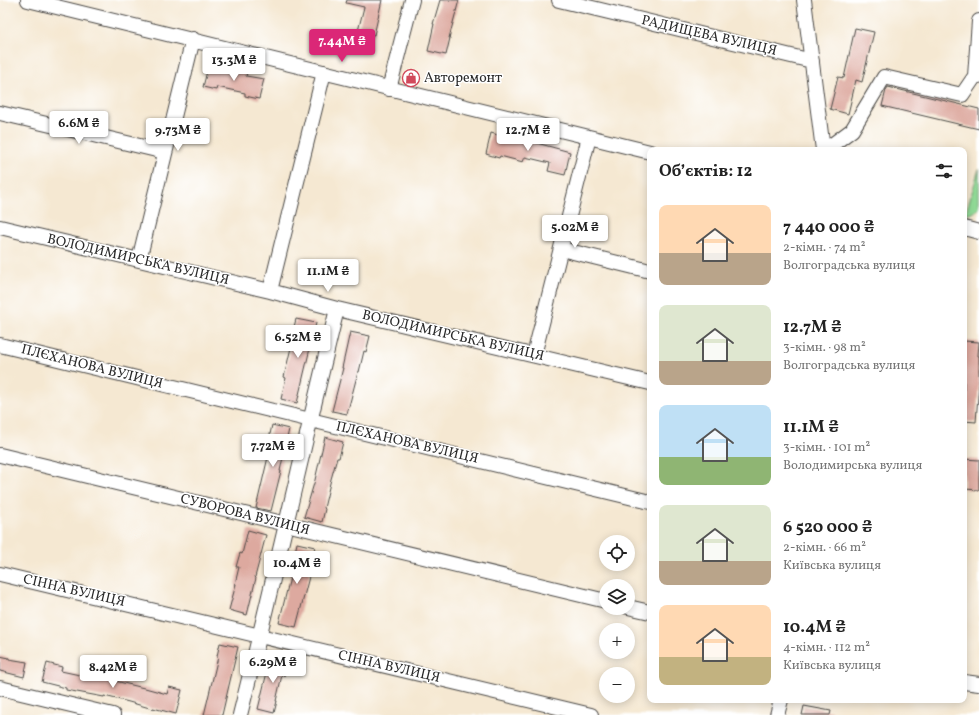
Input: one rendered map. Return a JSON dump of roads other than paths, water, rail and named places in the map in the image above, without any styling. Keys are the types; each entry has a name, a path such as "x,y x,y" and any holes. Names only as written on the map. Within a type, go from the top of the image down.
{"street":[{"path":"28,0 193,39 389,89 647,151"},
{"path":"389,89 412,0"},
{"name":"РАДИЩЕВА ВУЛИЦЯ","path":"559,0 812,61"},
{"path":"804,0 824,147"},
{"path":"828,147 852,130 884,77 962,96 977,76 979,21"},
{"path":"139,260 193,39"},
{"path":"270,291 324,72"},
{"path":"0,113 165,152"},
{"path":"534,355 589,137"},
{"name":"ВОЛОДИМИРСЬКА ВУЛИЦЯ","path":"0,227 647,382"},
{"path":"967,231 979,232"},
{"path":"561,249 647,270"},
{"path":"240,715 337,309"},
{"name":"ПЛЄХАНОВА ВУЛИЦЯ","path":"0,346 647,501"},
{"name":"СУВОРОВА ВУЛИЦЯ","path":"0,455 285,525 599,599"},
{"name":"СІННА ВУЛИЦЯ","path":"0,574 591,715"},
{"path":"635,608 647,611"},
{"path":"967,682 979,684"},
{"path":"0,688 113,715"},
{"path":"777,715 780,703"}],"place":[{"name":"Авторемонт","path":"411,78"}]}
